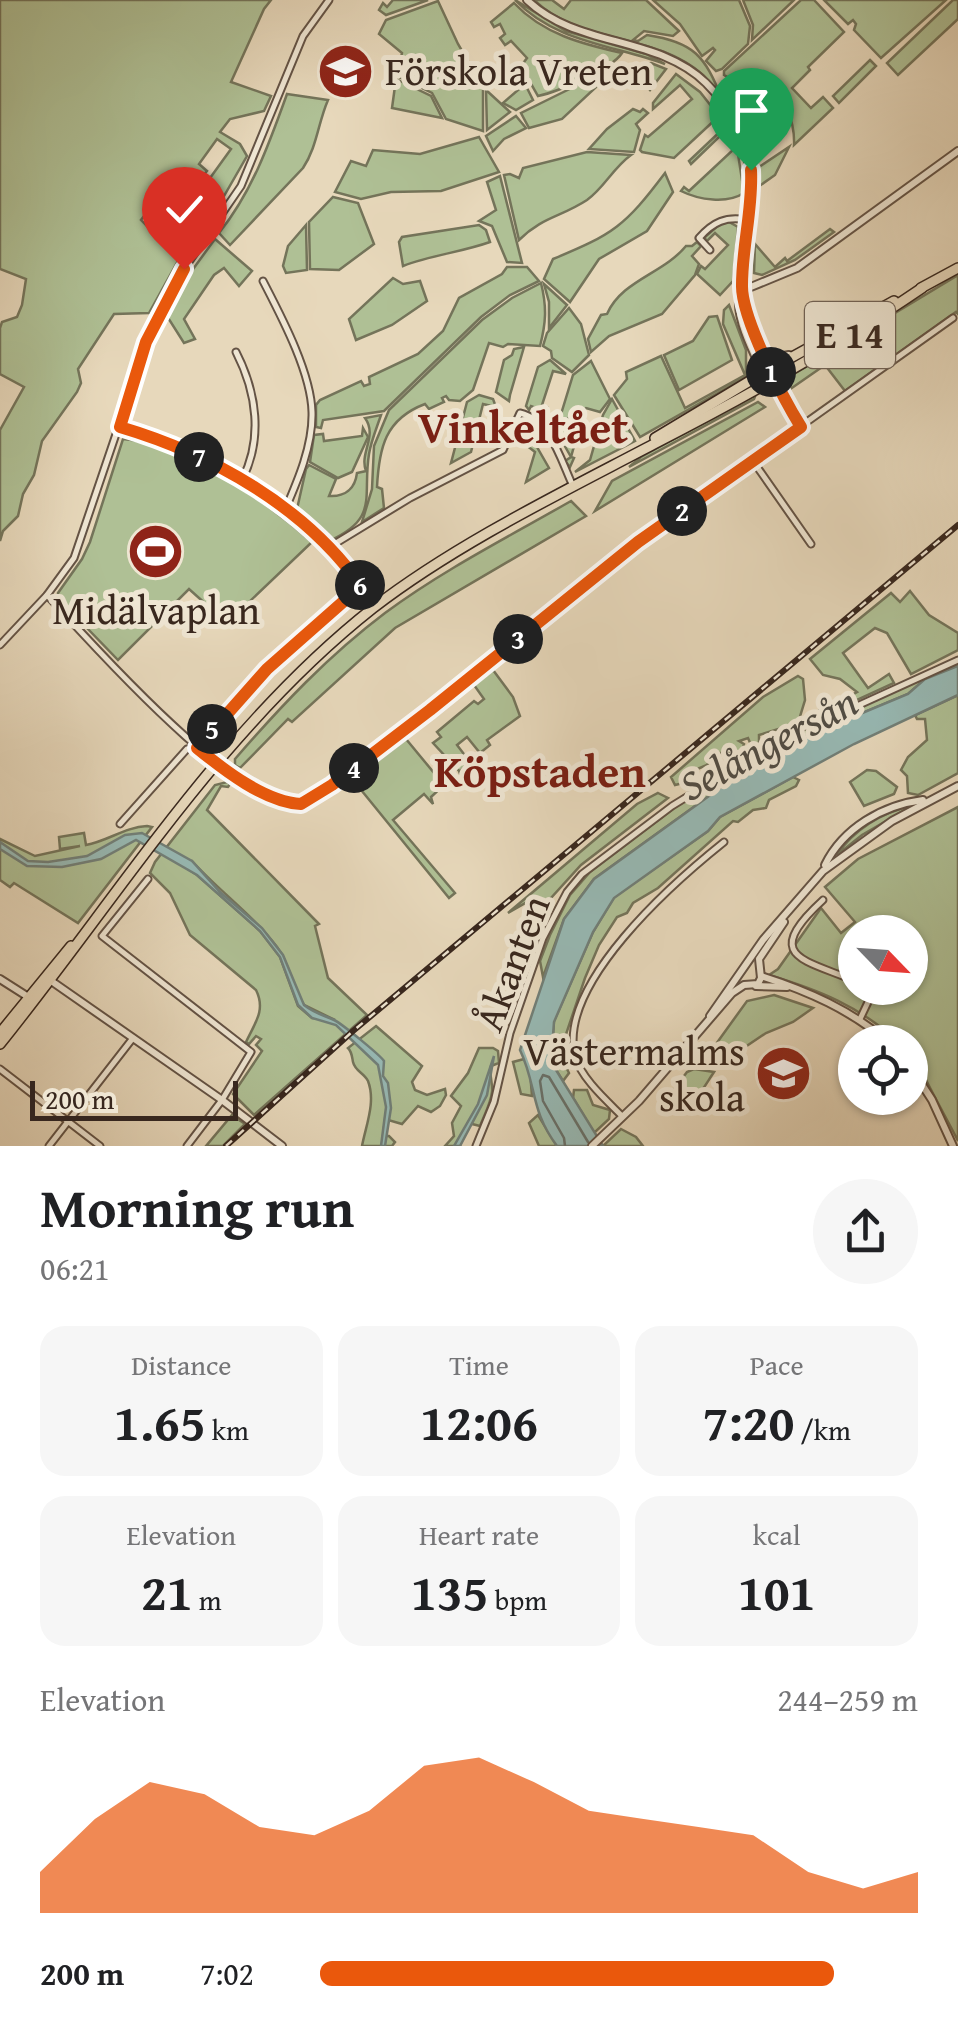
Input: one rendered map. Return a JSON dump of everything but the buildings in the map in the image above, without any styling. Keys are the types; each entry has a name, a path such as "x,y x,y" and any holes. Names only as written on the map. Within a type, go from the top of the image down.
{"highway":[{"name":"E 14","path":"0,1044 217,764 295,677 375,607 465,548 958,268"},
{"name":"E 14","path":"769,376 804,350 922,288"},
{"name":"E 14","path":"0,1033 32,999"}],"street":[{"path":"1,641 47,595 80,546 146,342 160,311 242,186 303,36 329,0"},
{"path":"526,0 567,28 678,64 707,84 732,115 751,166 741,312 769,376 801,427"},
{"path":"744,290 797,268 958,151"},
{"path":"710,250 699,238 708,228 719,220 749,220"},
{"path":"262,281 280,314 312,411 307,448 286,510"},
{"path":"744,290 769,376"},
{"path":"47,595 217,764 285,801 310,802 638,542 953,318"},
{"path":"762,351 779,358 804,350"},
{"path":"236,352 250,387 256,430 253,458 242,480"},
{"path":"328,548 410,498 504,450 520,413 534,417 546,432 573,486"},
{"path":"120,427 178,447 242,480 286,510 328,548 375,607"},
{"path":"753,461 811,544"},
{"path":"120,824 187,749 197,748 267,669 361,586"},
{"name":"Åkanten","path":"476,1146 494,1102 514,1018 543,938 567,892 582,874 672,806 797,729 958,660"},
{"path":"822,871 860,840 958,786"},
{"path":"756,986 762,953 836,848 859,825 883,811 928,800"},
{"path":"624,1117 578,1064 574,1043 579,1014 600,972 626,934 660,896 724,842"},
{"path":"128,877 139,889"},
{"path":"148,879 102,936 251,1052 222,1100 187,1146"},
{"path":"823,900 796,931 791,941 793,952 800,960 838,975"},
{"path":"710,1016 763,940 784,919"},
{"path":"747,966 788,988 833,1003 867,1025"},
{"path":"740,976 744,985"},
{"path":"0,979 32,999"},
{"path":"48,979 282,1146"},
{"path":"592,1146 624,1117 710,1016 744,985 788,988"},
{"path":"860,1019 867,1005"},
{"path":"49,1146 133,1038"},
{"path":"0,1069 100,1146"},
{"path":"928,1094 953,1146"}],"green space":[{"path":"0,0 271,0 231,82 271,96 264,111 230,119 220,132 240,144 247,156 220,203 178,173 141,220 179,259 149,313 114,314 78,369 81,383 77,392 42,441 18,516 3,531 0,541 0,430 24,387 0,374 0,328 2,322 17,317 26,279 0,269","holes":["217,139 231,149 205,185 199,181 207,171 199,164"]},
{"path":"393,0 428,0 386,15 379,10 383,3 387,7"},
{"path":"515,0 566,31 646,54 665,64 566,34"},
{"path":"534,0 552,0 564,9 571,0 646,0 679,31 673,36 644,31 633,40 647,35 687,47 710,72 722,99 703,75 684,61 663,51 573,25"},
{"path":"653,0 739,0 750,26 748,44 716,71 706,61 715,50 702,56 680,24"},
{"path":"743,0 794,0 752,40 753,25"},
{"path":"801,0 814,0 844,32 792,88 811,108 823,97 833,108 794,145 790,118 777,94 762,85 733,80 724,71"},
{"path":"824,0 946,0 881,58 854,30 853,20 848,24"},
{"path":"953,0 958,0 958,19 898,75 887,63"},
{"path":"438,1 483,87 483,131 446,119 432,93 397,76 402,53 379,34 386,20"},
{"path":"514,3 550,30 622,53 596,73 538,96 521,66 527,58 511,41 505,45 500,38 505,34 500,24 494,27 491,22"},
{"path":"870,60 876,66 839,103 833,96"},
{"path":"651,63 666,69 650,90 630,66"},
{"path":"600,74 608,76 562,119 529,128 521,113"},
{"path":"676,74 700,92 719,116 674,158 642,152 645,135 648,137 692,99 680,85 653,109 653,103"},
{"path":"396,79 431,96 442,118 392,108"},
{"path":"525,84 533,100 516,110 503,103"},
{"path":"486,90 510,112 487,130"},
{"path":"287,94 328,100 311,152 303,168 230,245 219,233 250,184"},
{"path":"633,109 648,113 636,124 640,130 634,152 589,149"},
{"path":"516,116 526,128 504,139 493,151 486,136"},
{"path":"726,126 738,154 744,193 713,200 681,191 684,187 689,191 733,150 720,136 691,164 689,161"},
{"path":"479,137 499,172 441,191 391,192 361,199 335,192 351,161 366,166 373,150 420,154"},
{"path":"789,147 775,175 755,189 756,169"},
{"path":"587,152 631,155 587,200 536,226 519,240 504,175 519,178 523,168"},
{"path":"665,173 673,192 647,231 599,259 570,302 544,279 553,259 617,227"},
{"path":"500,176 522,263 507,262 492,226 479,221 496,210 487,182"},
{"path":"333,197 358,203 374,244 339,270 310,269 309,222"},
{"path":"729,222 738,227 733,281 720,295 697,274 701,266 705,269 728,245 715,233 706,242 705,237 720,224"},
{"path":"306,225 307,270 286,273 283,266 288,246"},
{"path":"479,225 486,230 490,242 403,266 399,242 402,237"},
{"path":"830,229 834,232 795,260 762,275 754,273 755,244 775,267"},
{"path":"215,239 252,271 239,286 224,268 214,275 184,319 195,339 184,343 165,313"},
{"path":"697,242 701,246 692,256 699,264 695,275 662,314 609,336 591,352 588,339 601,315 607,314 622,293"},
{"path":"507,267 527,267 539,281 510,295 481,317 384,411 323,420 321,428 316,427 316,405 320,400 361,381 364,386 370,384 369,377 418,354 443,331 459,298 502,274"},
{"path":"958,275 958,314 845,391 825,365 789,390 794,374"},
{"path":"393,278 403,284 420,281 427,301 392,325 356,340 349,319"},
{"path":"541,283 545,315 540,346 503,347 489,343 473,390 460,401 446,396 442,398 444,402 429,409 425,404 401,418 387,436 380,460 377,487 382,489 384,508 362,522 372,489 374,446 389,410 482,320"},
{"path":"544,284 567,305 549,328 549,302"},
{"path":"729,305 746,350 746,377 640,437 614,395 627,379 626,372 661,356 685,408 745,375 723,324 724,310"},
{"path":"569,308 581,324 589,355 572,372 543,346 547,333"},
{"path":"717,316 732,360 679,390 664,355 693,341 709,317"},
{"path":"524,347 509,401 496,392 504,360 514,349"},
{"path":"550,360 566,374 553,371 542,405 547,407 541,417 542,410 531,406 529,410 526,406 538,367"},
{"path":"591,361 610,399 600,412 586,408 558,424 573,375"},
{"path":"756,394 754,399 629,467 641,457"},
{"path":"479,395 493,399 496,407 483,404 471,452 451,463 467,402"},
{"path":"612,399 635,441 575,472 590,460 603,415"},
{"path":"758,402 765,407 595,511 612,481"},
{"path":"584,411 571,457 554,427"},
{"path":"381,415 370,449 362,515 356,524 329,541 297,509 306,469 309,465 336,479 329,496 348,491 357,473 366,471 370,431 365,418"},
{"path":"363,428 368,437 352,472 338,478 310,462 314,435 323,434 324,441 362,436"},
{"path":"539,432 546,436 537,447 549,468 526,482 535,452 526,445 542,437"},
{"name":"Midälvaplan","path":"123,439 147,443 198,463 249,493 312,542 227,623 189,589 118,660 58,598 58,593 90,542"},
{"path":"571,501 586,516 395,628 292,722 288,719 240,768 235,765 235,759 306,682 385,613 453,568"},
{"path":"910,591 929,615 958,633 958,650 911,674 887,633 875,628 843,653 868,688 889,674 894,683 820,717 817,713 821,708 857,692 840,679 823,675 810,659 891,593 900,602"},
{"path":"958,662 958,666 925,679 908,694 824,729 822,734 799,738 752,765 594,879 564,919 543,977 540,961 570,895 590,872 682,802 797,731"},
{"path":"493,670 513,697 520,716 487,740 490,745 480,753 467,737 457,745 470,762 461,770 468,778 463,782 459,771 433,743 441,737 437,732 474,701 478,704 484,699 474,685"},
{"path":"798,676 803,679 805,700 798,723 759,735 759,744 752,747 748,738 739,741 744,744 742,753 715,753 707,765 695,770 692,781 675,785 671,777 763,697"},
{"path":"958,695 958,773 918,795 908,793 907,776 901,770 908,757 927,740 925,719 915,715"},
{"path":"406,739 444,785 431,797 433,804 424,794 393,820 455,893 449,898 353,780"},
{"path":"867,770 876,771 897,787 894,794 864,806 850,782"},
{"path":"793,777 799,780 796,786 769,800 766,808 733,821 658,888 617,917 599,945 563,1043 563,1061 569,1073 563,1081 551,1062 554,1021 593,932 614,897 708,831 720,817"},
{"path":"230,784 221,786 207,810 319,924 315,926 328,978 367,1015 254,1115 233,1094 262,1051 256,1045 261,1039 256,1036 249,1044 246,1042 260,1010 256,990 190,935 170,893 150,873 215,785","holes":["174,860 192,861 277,947 304,1005 335,1020 312,1018 298,1006 280,957 260,931 197,875"]},
{"path":"658,793 668,798 581,865 551,898 551,905 547,908 529,901 508,913 637,804"},
{"path":"912,806 862,835 837,855 869,823"},
{"path":"958,807 958,1141 928,1084 928,1025 879,1025 845,1005 928,1005 928,915 849,915 825,887 858,859"},
{"path":"152,827 78,923 14,883 10,887 0,880 0,839 35,856 80,846 60,849 59,837 84,833 86,845"},
{"path":"821,908 838,929 838,1001 769,975 778,969"},
{"path":"774,995 813,1008 720,1064 710,1063 706,1058 747,1001"},
{"path":"376,1026 422,1066 412,1082 415,1090 427,1095 445,1089 446,1095 431,1112 418,1106 402,1124 385,1119 383,1136 395,1142 392,1146 362,1146 370,1114 370,1089 348,1048"},
{"path":"479,1048 498,1051 499,1063 491,1066 489,1105 480,1126 468,1123 457,1144 461,1146 445,1146 454,1136 452,1123 461,1106 451,1096 468,1073"},
{"path":"524,1059 530,1072 532,1096 521,1094 513,1062"},
{"path":"694,1069 714,1072 695,1098 680,1108 672,1092"},
{"path":"574,1090 587,1090 593,1105 610,1110 609,1119 594,1133 573,1098"},
{"path":"232,1115 245,1124 223,1146 206,1146"},
{"path":"538,1115 557,1146 539,1146 529,1123"},
{"path":"621,1129 636,1137 643,1146 603,1146"}],"water":[{"path":"958,666 958,695 854,744 720,817 708,831 614,898 593,932 554,1022 551,1062 603,1146 557,1146 542,1121 520,1050 564,919 594,879 752,765 799,738 822,734 824,729 908,694 925,679"},
{"path":"142,833 192,861 220,892 262,928 283,955 304,1005 338,1022 384,1061 383,1076 388,1083 391,1108 385,1146 381,1146 386,1107 378,1065 336,1025 312,1018 298,1005 280,957 260,931 197,875 136,840 101,859 62,867 27,866 0,849 0,842 28,861 48,862 87,856 125,835"},
{"path":"494,1056 487,1095 460,1146 454,1146 478,1104"}],"railway":[{"path":"226,1146 353,1031 958,525"}],"place":[{"name":"Förskola Vreten","path":"346,71"},
{"name":"Midälvaplan","path":"156,551"},
{"name":"Västermalms skola","path":"784,1074"}],"district":[{"name":"Vinkeltået","path":"523,427"},
{"name":"Köpstaden","path":"540,771"}],"route":[{"path":"184,269 146,342 120,427 220,467 276,502 322,541 361,586 267,669 197,748 272,796 301,804 310,802 430,710 638,542 801,427 769,370 741,290 751,170"}],"water label":[{"name":"Selångersån","path":"768,743"}]}
